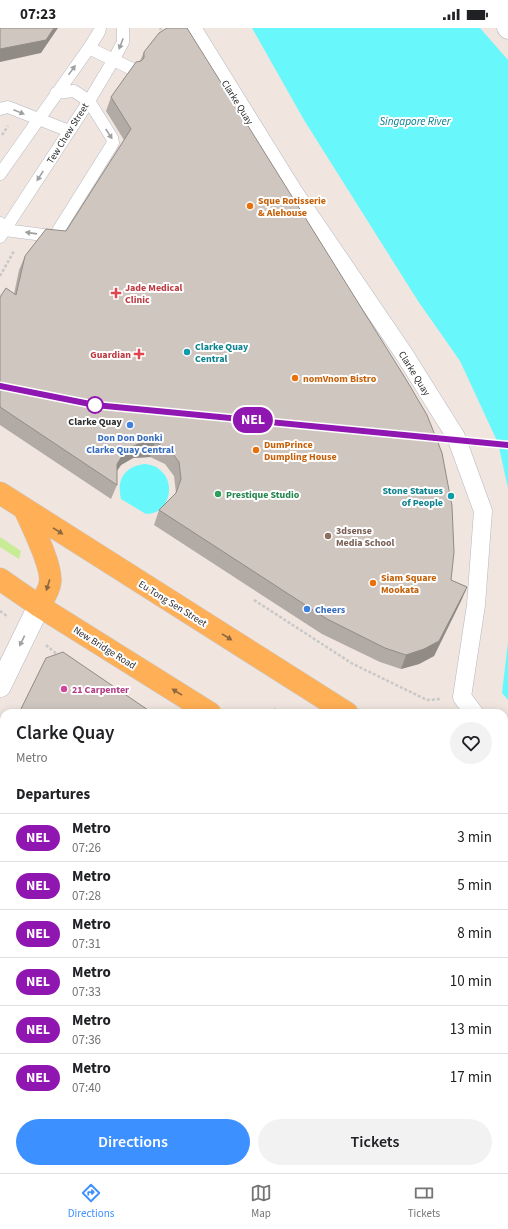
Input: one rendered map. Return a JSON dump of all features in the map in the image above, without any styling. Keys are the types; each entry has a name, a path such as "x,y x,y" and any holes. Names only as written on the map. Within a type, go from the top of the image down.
{"main road":[{"name":"Eu Tong Sen Street","path":"0,493 341,709"},
{"path":"25,510 48,564 51,575 50,585 39,606"},
{"name":"New Bridge Road","path":"0,579 39,606 204,709"}],"street":[{"name":"Clarke Quay","path":"192,28 293,191 404,354 456,437 483,512 476,605 462,697"},
{"path":"0,686 39,606"},
{"path":"462,697 471,709"}],"lane":[{"path":"0,174 89,48 100,28"},
{"path":"2,230 51,236 57,233 113,143 112,138 89,101 123,42 124,28"},
{"path":"89,48 132,69"},
{"name":"Tew Chew Street","path":"2,230 89,101 74,91 56,93"},
{"path":"0,109 8,107 69,131"}],"path":[{"path":"254,600 354,664 427,700 462,697"}],"green space":[{"path":"0,537 21,551 19,559 0,547"}],"water":[{"name":"Singapore River","path":"252,28 480,28 508,60 508,488 498,443 460,361 418,301 304,120"},
{"path":"139,465 152,465 160,470 167,480 169,492 165,504 161,508 156,512 146,514 121,499 120,485 121,479 128,470"},
{"path":"508,642 508,700 502,693"}],"building":[{"path":"0,28 54,28 46,40 0,49"},
{"name":"Clarke Quay Central","path":"167,28 187,28 427,415 442,453 452,506 454,552 451,580 467,587 439,641 424,649 406,655 385,648 327,619 159,510 176,493 181,479 179,462 170,450 155,442 138,444 126,450 117,464 117,485 0,407 0,297 6,288 16,295 25,256 46,229 66,231 131,129 111,97 136,62 141,61 144,58 144,52 159,33"},
{"name":"21 Carpenter","path":"63,652 147,709 21,709 46,658"}],"metro line":[{"name":"NEL","path":"0,386 95,405 508,445"}],"place":[{"name":"Sque Rotisserie & Alehouse","path":"250,206"},
{"name":"Jade Medical Clinic","path":"116,293"},
{"name":"Clarke Quay Central","path":"187,352"},
{"name":"Guardian","path":"139,354"},
{"name":"nomVnom Bistro","path":"295,378"},
{"name":"Clarke Quay","path":"95,405"},
{"name":"Don Don Donki Clarke Quay Central","path":"130,425"},
{"name":"DumPrince Dumpling House","path":"256,450"},
{"name":"Prestique Studio","path":"218,494"},
{"name":"Stone Statues of People","path":"451,496"},
{"name":"3dsense Media School","path":"328,536"},
{"name":"Siam Square Mookata","path":"373,583"},
{"name":"Cheers","path":"307,609"},
{"name":"21 Carpenter","path":"64,689"}]}
